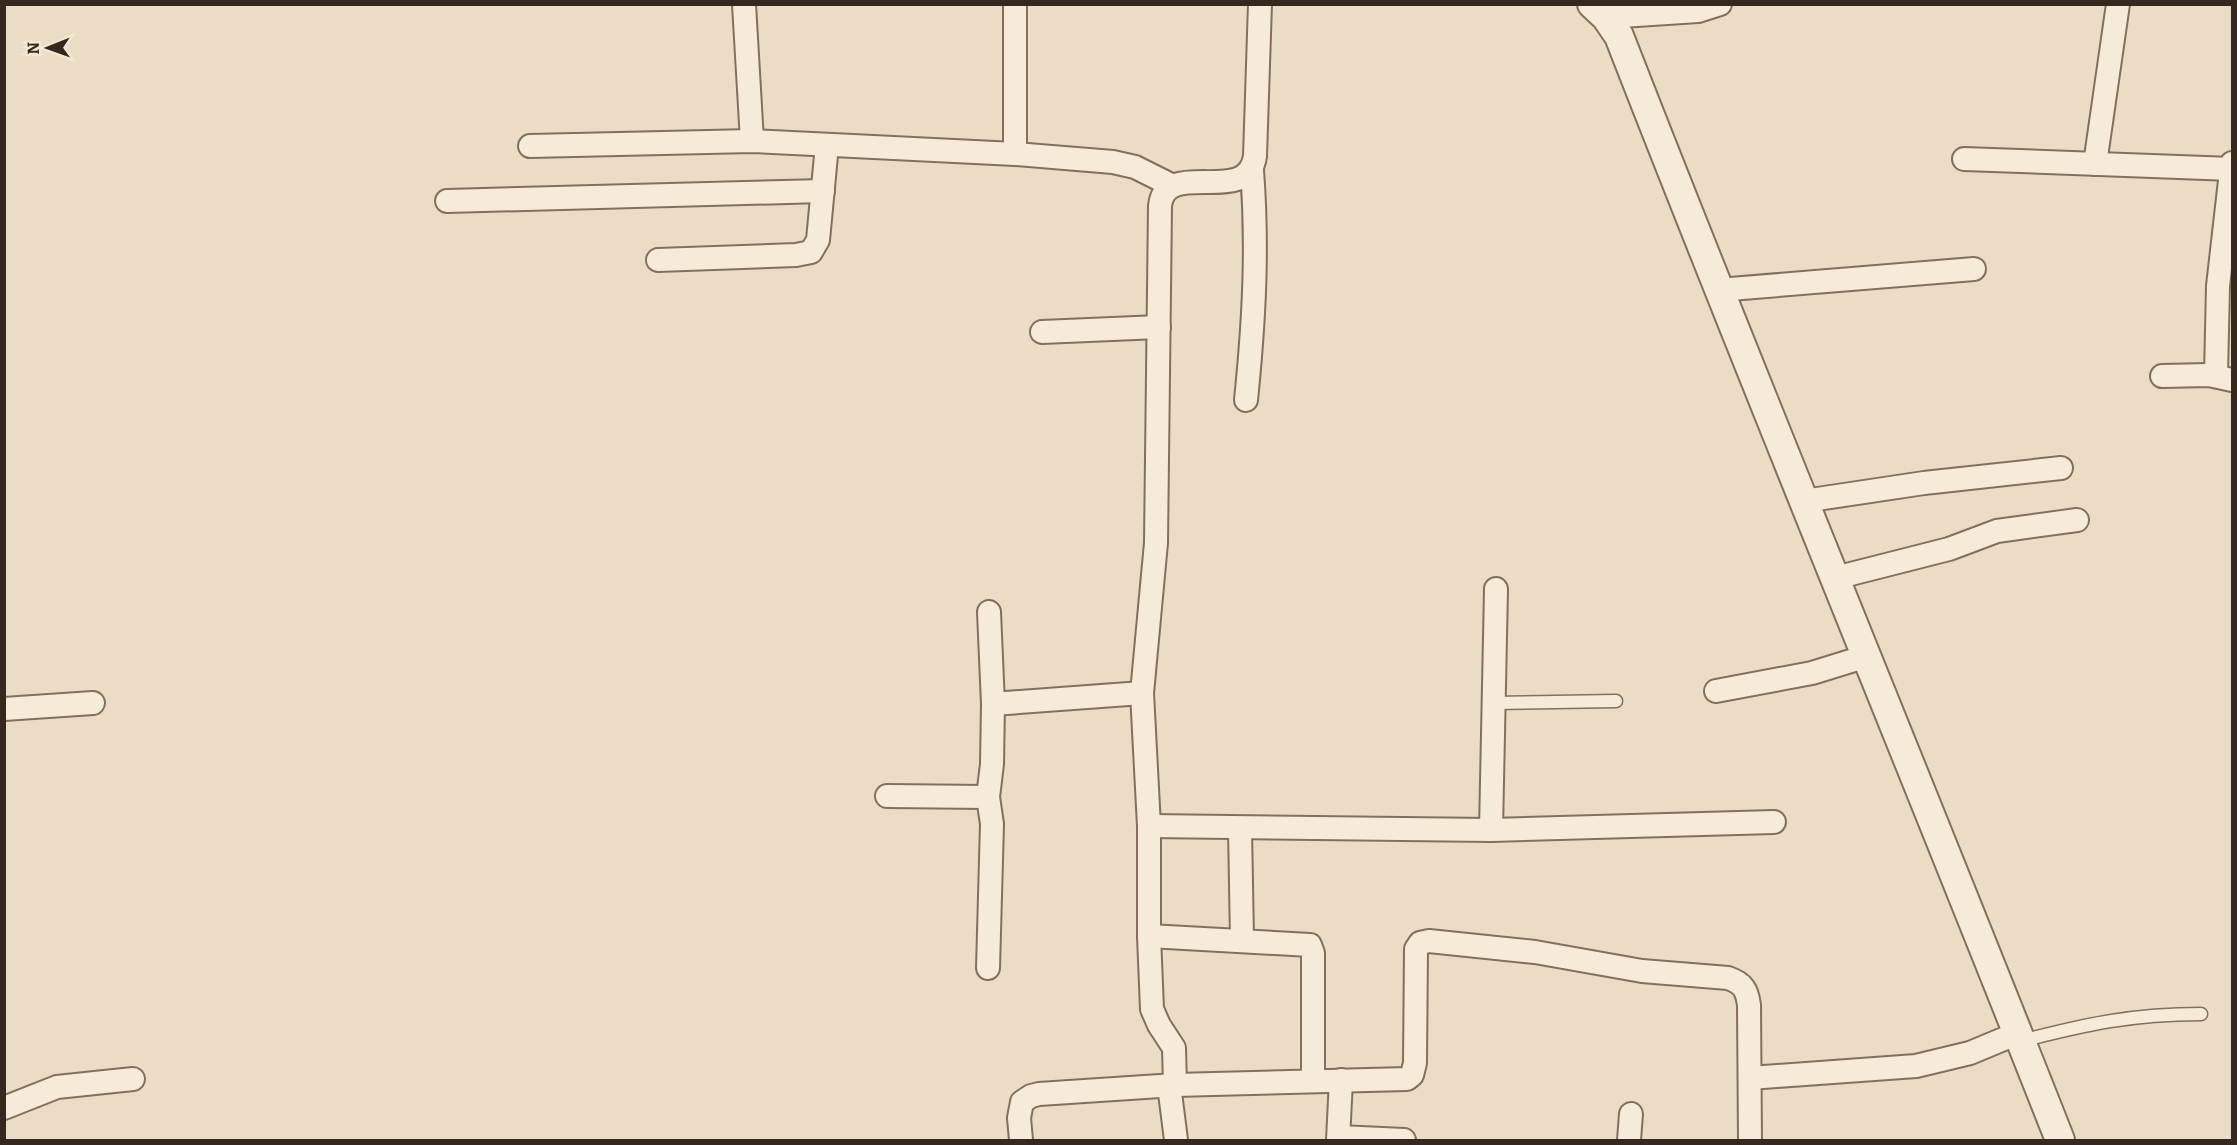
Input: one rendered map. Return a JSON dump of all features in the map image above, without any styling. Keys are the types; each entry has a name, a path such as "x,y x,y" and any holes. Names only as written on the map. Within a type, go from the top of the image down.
{"street":[{"path":"744,4 752,141"},
{"path":"1015,4 1015,154"},
{"path":"1246,399 1256,279 1257,238 1252,170 1255,156 1260,4"},
{"path":"1599,10 1698,11 1720,4"},
{"path":"2095,164 2118,4"},
{"path":"1599,10 1619,36 1718,290 2060,1140"},
{"path":"530,146 752,141 1015,154 1113,162 1136,167 1171,185 1237,179 1248,175 1252,170"},
{"path":"658,260 796,255 811,252 818,240 827,145"},
{"path":"1964,159 2232,166 2218,286 2224,377 2162,376"},
{"path":"1171,185 1163,192 1160,206 1156,543 1142,693 1149,826 1149,936 1152,1009 1176,1053 1172,1085 1176,1140"},
{"path":"447,201 823,190"},
{"path":"1718,290 1974,269"},
{"path":"1042,332 1159,327"},
{"path":"1804,501 1924,483 2061,468"},
{"path":"1835,578 1949,549 1997,531 2077,520"},
{"path":"1491,830 1496,589"},
{"path":"988,968 992,824 988,797 992,764 993,704 989,612"},
{"path":"1716,692 1812,673 1867,656"},
{"path":"993,704 1142,693"},
{"path":"4,709 93,704"},
{"path":"887,796 988,797"},
{"path":"1149,826 1491,830 1774,822"},
{"path":"1240,828 1242,940"},
{"path":"1149,936 1312,946 1312,1081"},
{"path":"1021,1140 1020,1109 1022,1102 1031,1096 1172,1085 1403,1080 1412,1075 1414,1063 1416,949 1420,943 1429,941 1535,952 1622,969 1735,980 1745,988 1748,995 1750,1140"},
{"path":"1750,1078 1916,1065 1970,1053 2020,1037"},
{"path":"4,1108 57,1086 133,1079"},
{"path":"1341,1080 1339,1139 1404,1140"},
{"path":"1629,1140 1631,1114"}],"lane":[{"path":"1493,703 1616,701"},
{"path":"2020,1037 2114,1019 2160,1014 2201,1014"}]}
